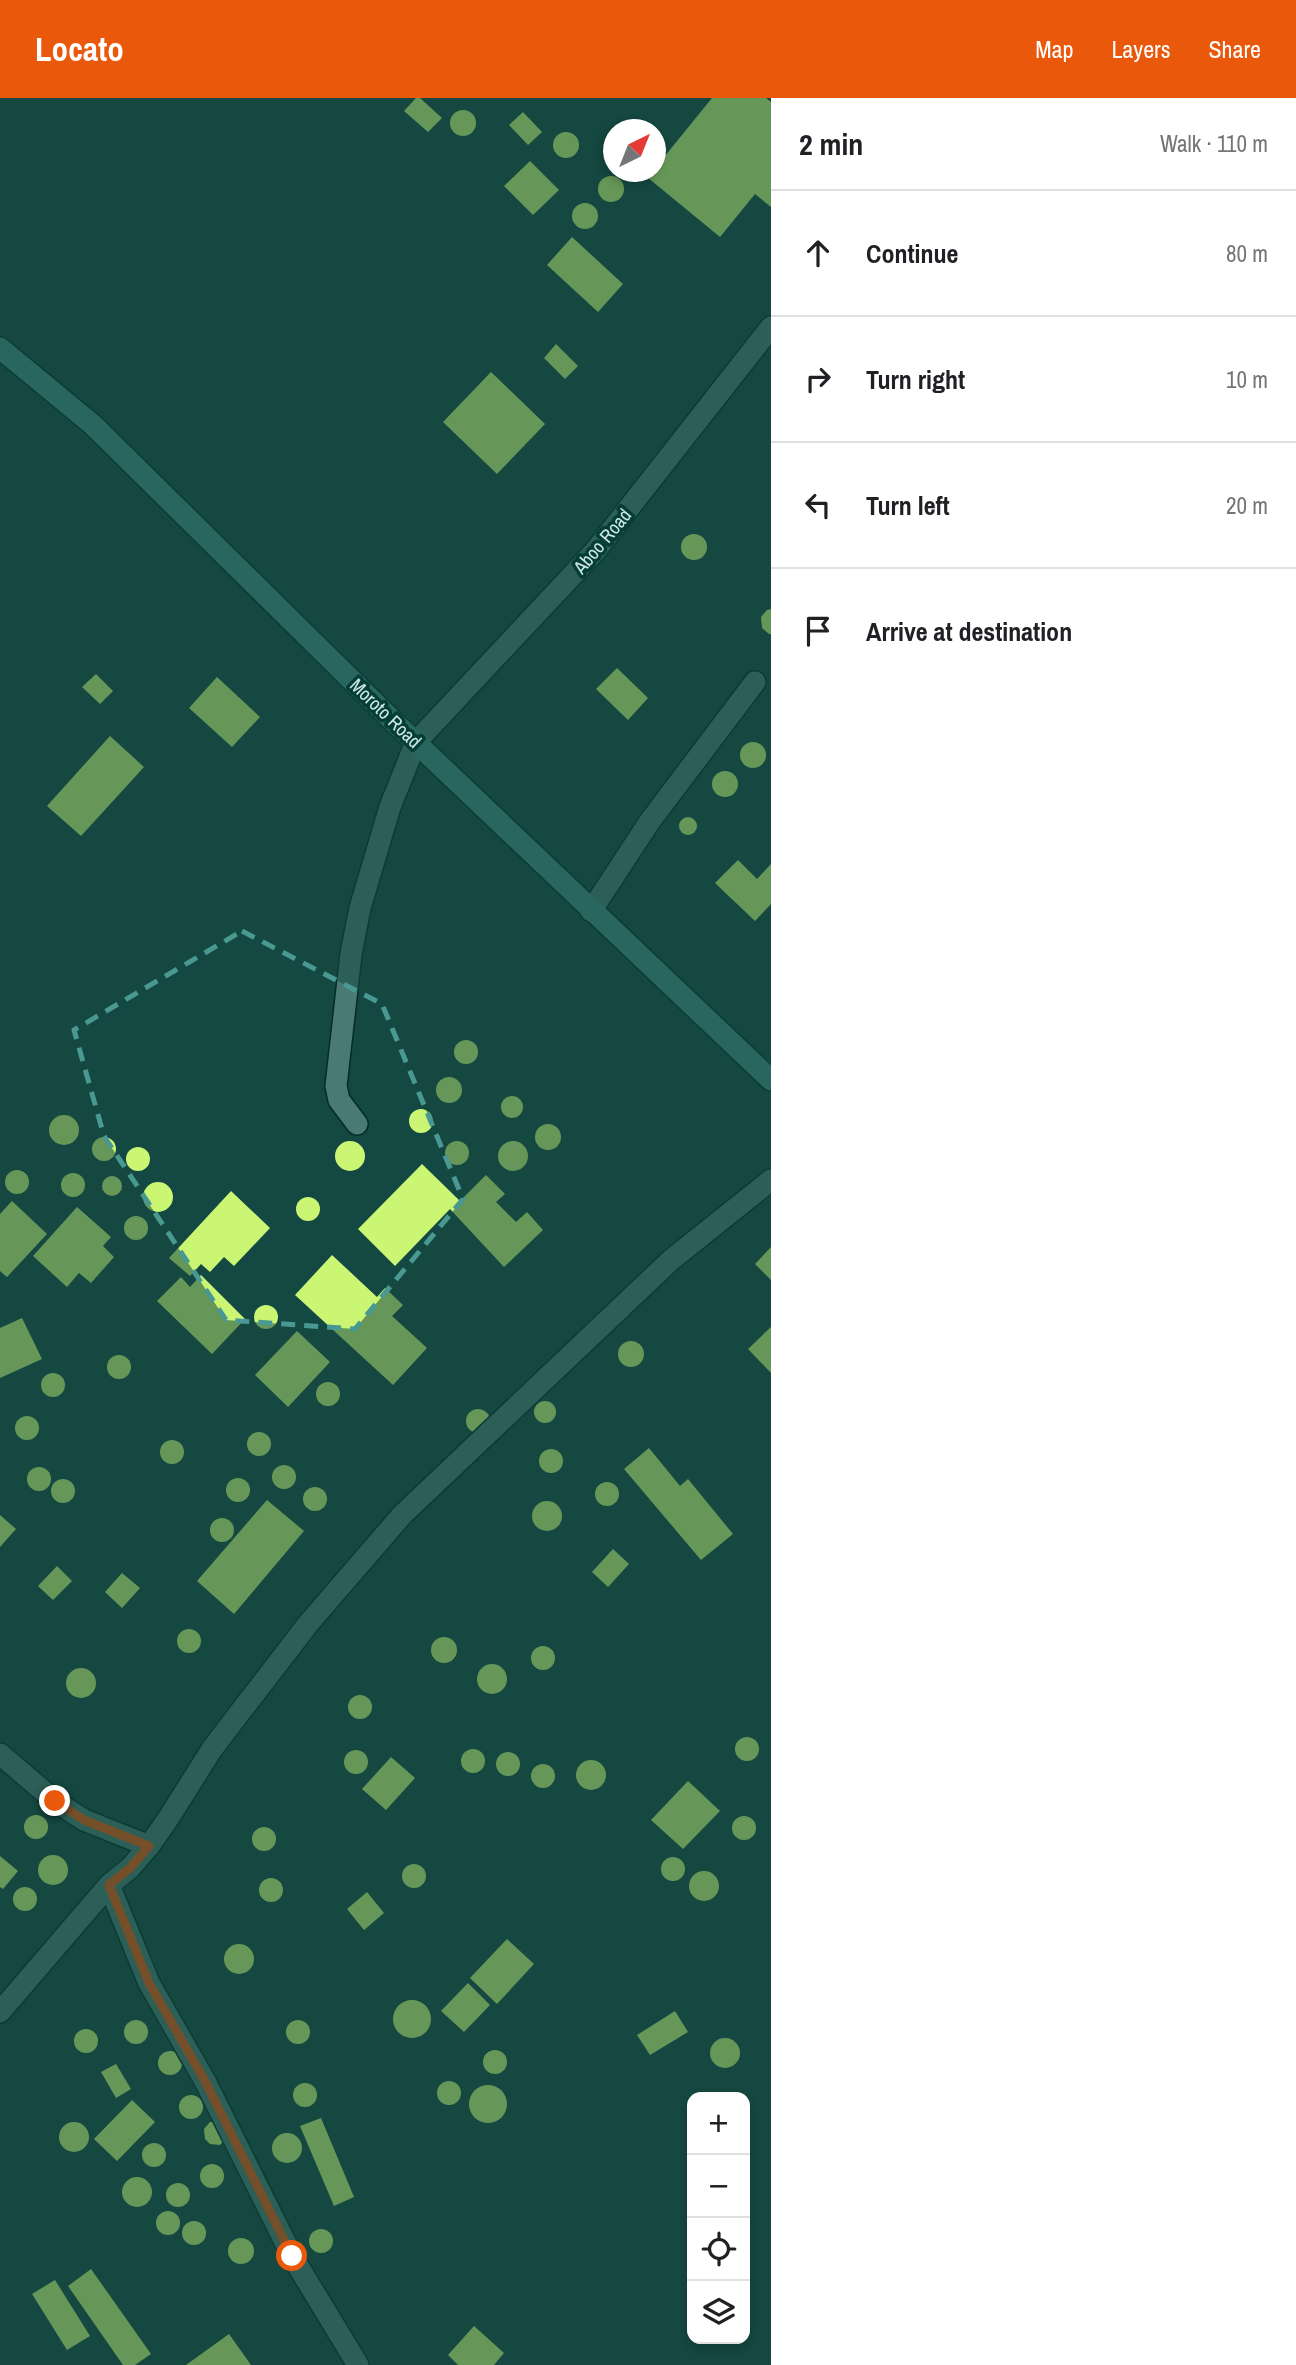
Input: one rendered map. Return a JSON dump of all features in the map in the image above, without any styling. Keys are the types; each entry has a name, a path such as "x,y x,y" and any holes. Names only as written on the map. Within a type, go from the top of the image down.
{"main road":[{"name":"Moroto Road","path":"0,348 93,425 416,742 771,1080"}],"street":[{"name":"Aboo Road","path":"416,742 596,550 771,327"},
{"path":"591,911 650,821 755,682"},
{"path":"357,1124 339,1100 336,1086 351,954 360,908 390,807 416,742"},
{"path":"0,2012 109,1885 130,1868 149,1846 212,1749 247,1702 308,1623 402,1515 671,1260 771,1180"},
{"path":"0,1754 55,1801 84,1820 149,1846"},
{"path":"109,1885 149,1983 205,2081 292,2256 358,2365"}],"highlighted area":[{"path":"242,931 382,1004 463,1199 355,1329 226,1320 104,1136 74,1030"}],"building":[{"path":"416,98 420,98 442,118 428,132 404,111"},
{"path":"712,98 766,98 771,102 771,207 755,194 720,237 653,182 666,182 666,155"},
{"path":"463,110 472,114 476,123 472,132 463,136 454,132 450,123 454,114"},
{"path":"523,112 542,132 528,145 509,125"},
{"path":"566,132 575,136 579,145 575,154 566,158 557,154 553,145 557,136"},
{"path":"530,161 559,190 533,215 504,186"},
{"path":"603,179 603,182 623,184 623,194 616,201 606,201 599,194 599,184"},
{"path":"585,203 594,207 598,216 594,225 585,229 576,225 572,216 576,207"},
{"path":"572,237 623,284 598,312 547,265"},
{"path":"556,344 578,366 565,379 544,358"},
{"path":"491,372 545,424 497,474 443,422"},
{"path":"694,534 703,538 707,547 703,556 694,560 685,556 681,547 685,538"},
{"path":"771,609 769,634 762,628 761,617"},
{"path":"617,668 648,698 628,720 596,689"},
{"path":"96,674 113,691 100,704 82,687"},
{"path":"217,677 260,717 232,747 189,708"},
{"path":"110,736 144,767 81,836 47,806"},
{"path":"753,742 762,746 766,755 762,764 753,768 744,764 740,755 744,746"},
{"path":"725,771 734,775 738,784 734,793 725,797 716,793 712,784 716,775"},
{"path":"688,817 696,822 697,826 692,834 688,835 680,830 679,826 684,818"},
{"path":"738,860 757,879 771,864 771,904 755,921 715,883"},
{"path":"466,1040 474,1044 478,1052 474,1060 466,1064 458,1060 454,1052 458,1044"},
{"path":"449,1077 458,1081 462,1090 458,1099 449,1103 440,1099 436,1090 440,1081"},
{"path":"508,1096 516,1096 523,1103 523,1111 516,1118 508,1118 501,1111 501,1103"},
{"path":"421,1109 429,1113 433,1121 429,1129 421,1133 413,1129 409,1121 413,1113"},
{"path":"64,1115 75,1119 79,1130 75,1141 64,1145 53,1141 49,1130 53,1119"},
{"path":"548,1124 557,1128 561,1137 557,1146 548,1150 539,1146 535,1137 539,1128"},
{"path":"104,1137 112,1141 116,1149 112,1157 104,1161 96,1157 92,1149 96,1141"},
{"path":"350,1141 361,1145 365,1156 361,1167 350,1171 339,1167 335,1156 339,1145"},
{"path":"457,1141 465,1145 469,1153 465,1161 457,1165 449,1161 445,1153 449,1145"},
{"path":"513,1141 524,1145 528,1156 524,1167 513,1171 502,1167 498,1156 502,1145"},
{"path":"138,1147 146,1151 150,1159 146,1167 138,1171 130,1167 126,1159 130,1151"},
{"path":"422,1164 460,1201 486,1175 505,1194 496,1202 516,1222 527,1212 543,1230 504,1267 450,1209 395,1266 358,1229"},
{"path":"17,1170 25,1174 29,1182 25,1190 17,1194 9,1190 5,1182 9,1174"},
{"path":"73,1173 81,1177 85,1185 81,1193 73,1197 65,1193 61,1185 65,1177"},
{"path":"112,1176 119,1179 122,1186 119,1193 112,1196 105,1193 102,1186 105,1179"},
{"path":"158,1182 169,1186 173,1197 169,1208 158,1212 147,1208 143,1197 147,1186"},
{"path":"231,1191 270,1228 234,1266 224,1257 210,1272 201,1264 190,1276 169,1258"},
{"path":"308,1197 316,1201 320,1209 316,1217 308,1221 300,1217 296,1209 300,1201"},
{"path":"12,1201 47,1234 7,1277 0,1271 0,1214"},
{"path":"77,1207 111,1237 103,1246 114,1257 91,1283 79,1273 67,1287 33,1256"},
{"path":"136,1216 144,1220 148,1228 144,1236 136,1240 128,1236 124,1228 128,1220"},
{"path":"771,1247 771,1280 755,1264"},
{"path":"332,1255 377,1297 385,1288 403,1305 392,1316 427,1348 393,1385 295,1295"},
{"path":"201,1275 245,1319 212,1354 157,1301 181,1277 190,1287"},
{"path":"266,1305 274,1309 278,1317 274,1325 266,1329 258,1325 254,1317 258,1309"},
{"path":"22,1318 42,1359 0,1378 0,1328"},
{"path":"771,1327 771,1373 748,1349"},
{"path":"297,1331 330,1362 288,1407 255,1375"},
{"path":"631,1341 640,1345 644,1354 640,1363 631,1367 622,1363 618,1354 622,1345"},
{"path":"119,1355 127,1359 131,1367 127,1375 119,1379 111,1375 107,1367 111,1359"},
{"path":"53,1373 61,1377 65,1385 61,1393 53,1397 45,1393 41,1385 45,1377"},
{"path":"328,1382 336,1386 340,1394 336,1402 328,1406 320,1402 316,1394 320,1386"},
{"path":"541,1401 549,1401 556,1408 556,1416 549,1423 541,1423 534,1416 534,1408"},
{"path":"478,1409 486,1413 490,1421 486,1429 478,1433 470,1429 466,1421 470,1413"},
{"path":"27,1416 35,1420 39,1428 35,1436 27,1440 19,1436 15,1428 19,1420"},
{"path":"259,1432 267,1436 271,1444 267,1452 259,1456 251,1452 247,1444 251,1436"},
{"path":"172,1440 180,1444 184,1452 180,1460 172,1464 164,1460 160,1452 164,1444"},
{"path":"649,1448 680,1486 688,1479 733,1534 701,1560 624,1469"},
{"path":"551,1449 559,1453 563,1461 559,1469 551,1473 543,1469 539,1461 543,1453"},
{"path":"284,1465 292,1469 296,1477 292,1485 284,1489 276,1485 272,1477 276,1469"},
{"path":"39,1467 47,1471 51,1479 47,1487 39,1491 31,1487 27,1479 31,1471"},
{"path":"238,1478 246,1482 250,1490 246,1498 238,1502 230,1498 226,1490 230,1482"},
{"path":"63,1479 71,1483 75,1491 71,1499 63,1503 55,1499 51,1491 55,1483"},
{"path":"607,1482 615,1486 619,1494 615,1502 607,1506 599,1502 595,1494 599,1486"},
{"path":"315,1487 323,1491 327,1499 323,1507 315,1511 307,1507 303,1499 307,1491"},
{"path":"267,1500 304,1531 234,1614 197,1581"},
{"path":"547,1501 558,1505 562,1516 558,1527 547,1531 536,1527 532,1516 536,1505"},
{"path":"0,1515 16,1529 0,1547"},
{"path":"222,1518 230,1522 234,1530 230,1538 222,1542 214,1538 210,1530 214,1522"},
{"path":"613,1549 629,1564 608,1587 592,1572"},
{"path":"57,1566 72,1581 53,1600 38,1586"},
{"path":"122,1573 140,1588 122,1608 105,1592"},
{"path":"189,1629 197,1633 201,1641 197,1649 189,1653 181,1649 177,1641 181,1633"},
{"path":"444,1637 453,1641 457,1650 453,1659 444,1663 435,1659 431,1650 435,1641"},
{"path":"543,1646 551,1650 555,1658 551,1666 543,1670 535,1666 531,1658 535,1650"},
{"path":"492,1664 503,1668 507,1679 503,1690 492,1694 481,1690 477,1679 481,1668"},
{"path":"81,1668 92,1672 96,1683 92,1694 81,1698 70,1694 66,1683 70,1672"},
{"path":"360,1695 368,1699 372,1707 368,1715 360,1719 352,1715 348,1707 352,1699"},
{"path":"747,1737 755,1741 759,1749 755,1757 747,1761 739,1757 735,1749 739,1741"},
{"path":"473,1749 481,1753 485,1761 481,1769 473,1773 465,1769 461,1761 465,1753"},
{"path":"356,1750 364,1754 368,1762 364,1770 356,1774 348,1770 344,1762 348,1754"},
{"path":"508,1752 516,1756 520,1764 516,1772 508,1776 500,1772 496,1764 500,1756"},
{"path":"391,1757 415,1778 386,1810 362,1789"},
{"path":"591,1760 602,1764 606,1775 602,1786 591,1790 580,1786 576,1775 580,1764"},
{"path":"543,1764 551,1768 555,1776 551,1784 543,1788 535,1784 531,1776 535,1768"},
{"path":"688,1781 720,1811 683,1849 651,1820"},
{"path":"36,1815 44,1819 48,1827 44,1835 36,1839 28,1835 24,1827 28,1819"},
{"path":"744,1816 752,1820 756,1828 752,1836 744,1840 736,1836 732,1828 736,1820"},
{"path":"264,1827 272,1831 276,1839 272,1847 264,1851 256,1847 252,1839 256,1831"},
{"path":"53,1855 64,1859 68,1870 64,1881 53,1885 42,1881 38,1870 42,1859"},
{"path":"0,1856 18,1871 3,1889 0,1887"},
{"path":"673,1857 681,1861 685,1869 681,1877 673,1881 665,1877 661,1869 665,1861"},
{"path":"414,1864 422,1868 426,1876 422,1884 414,1888 406,1884 402,1876 406,1868"},
{"path":"704,1871 715,1875 719,1886 715,1897 704,1901 693,1897 689,1886 693,1875"},
{"path":"271,1878 279,1882 283,1890 279,1898 271,1902 263,1898 259,1890 263,1882"},
{"path":"25,1887 33,1891 37,1899 33,1907 25,1911 17,1907 13,1899 17,1891"},
{"path":"367,1892 384,1913 364,1930 347,1909"},
{"path":"507,1939 534,1964 497,2004 470,1978"},
{"path":"239,1944 250,1948 254,1959 250,1970 239,1974 228,1970 224,1959 228,1948"},
{"path":"468,1983 490,2005 464,2032 441,2011"},
{"path":"412,2000 425,2006 431,2019 425,2032 412,2038 399,2032 393,2019 399,2006"},
{"path":"675,2011 688,2032 650,2055 637,2035"},
{"path":"136,2020 144,2024 148,2032 144,2040 136,2044 128,2040 124,2032 128,2024"},
{"path":"298,2020 306,2024 310,2032 306,2040 298,2044 290,2040 286,2032 290,2024"},
{"path":"86,2029 94,2033 98,2041 94,2049 86,2053 78,2049 74,2041 78,2033"},
{"path":"725,2038 736,2042 740,2053 736,2064 725,2068 714,2064 710,2053 714,2042"},
{"path":"495,2050 503,2054 507,2062 503,2070 495,2074 487,2070 483,2062 487,2054"},
{"path":"170,2051 178,2055 182,2063 178,2071 170,2075 162,2071 158,2063 162,2055"},
{"path":"116,2064 131,2089 116,2098 101,2072"},
{"path":"449,2081 457,2085 461,2093 457,2101 449,2105 441,2101 437,2093 441,2085"},
{"path":"305,2083 313,2087 317,2095 313,2103 305,2107 297,2103 293,2095 297,2087"},
{"path":"488,2085 501,2091 507,2104 501,2117 488,2123 475,2117 469,2104 475,2091"},
{"path":"191,2095 199,2099 203,2107 199,2115 191,2119 183,2115 179,2107 183,2099"},
{"path":"132,2100 155,2122 117,2161 94,2139"},
{"path":"321,2118 354,2197 334,2206 300,2126"},
{"path":"74,2122 85,2126 89,2137 85,2148 74,2152 63,2148 59,2137 63,2126"},
{"path":"210,2122 220,2122 227,2137 220,2145 210,2144 205,2139 204,2129"},
{"path":"287,2133 298,2137 302,2148 298,2159 287,2163 276,2159 272,2148 276,2137"},
{"path":"154,2143 162,2147 166,2155 162,2163 154,2167 146,2163 142,2155 146,2147"},
{"path":"212,2164 220,2168 224,2176 220,2184 212,2188 204,2184 200,2176 204,2168"},
{"path":"137,2177 148,2181 152,2192 148,2203 137,2207 126,2203 122,2192 126,2181"},
{"path":"178,2183 186,2187 190,2195 186,2203 178,2207 170,2203 166,2195 170,2187"},
{"path":"168,2211 176,2215 180,2223 176,2231 168,2235 160,2231 156,2223 160,2215"},
{"path":"194,2221 202,2225 206,2233 202,2241 194,2245 186,2241 182,2233 186,2225"},
{"path":"321,2229 329,2233 333,2241 329,2249 321,2253 313,2249 309,2241 313,2233"},
{"path":"241,2238 250,2242 254,2251 250,2260 241,2264 232,2260 228,2251 232,2242"},
{"path":"91,2269 151,2354 135,2365 123,2365 68,2286"},
{"path":"55,2280 90,2336 67,2350 32,2294"},
{"path":"474,2326 504,2353 494,2365 458,2365 448,2355"},
{"path":"229,2334 251,2365 186,2365"}],"route":[{"path":"55,1801 84,1820 149,1846 130,1868 109,1885 149,1983 205,2081 292,2256"}]}
